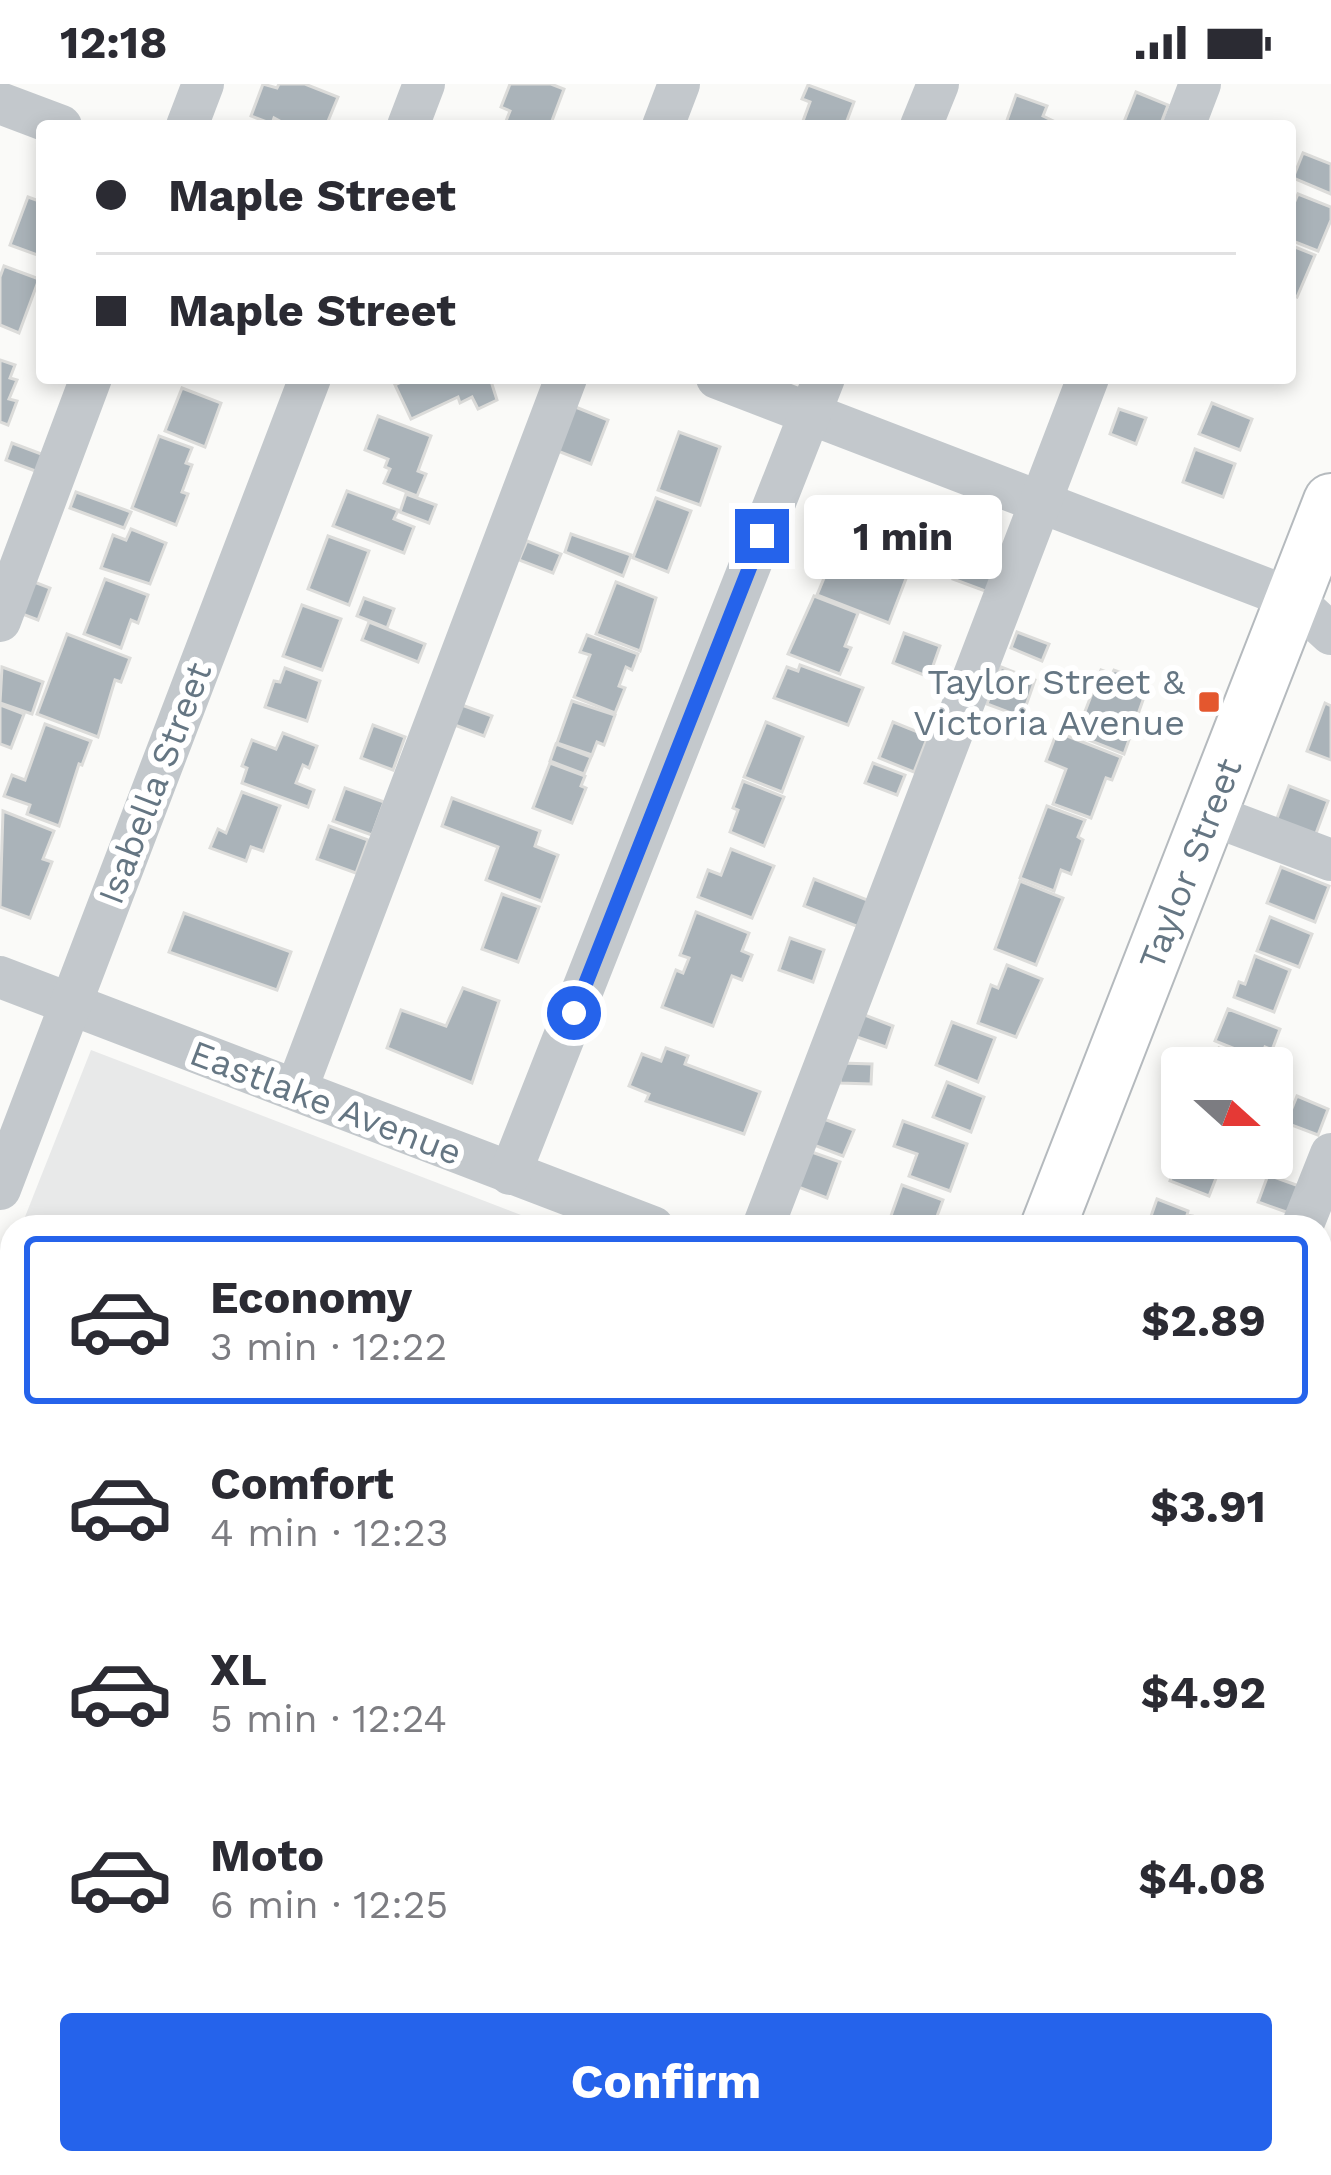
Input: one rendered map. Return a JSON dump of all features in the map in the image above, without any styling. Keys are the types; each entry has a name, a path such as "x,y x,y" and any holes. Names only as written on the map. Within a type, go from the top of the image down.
{"main road":[{"name":"Taylor Street","path":"1053,1215 1209,814 1318,610 1331,501"}],"street":[{"path":"189,120 203,84"},
{"path":"410,120 424,84"},
{"path":"665,120 679,84"},
{"path":"923,120 938,84"},
{"path":"1186,120 1200,84"},
{"path":"0,103 45,120"},
{"path":"0,621 89,384"},
{"name":"Isabella Street","path":"0,1189 308,384"},
{"path":"297,1088 564,384"},
{"path":"750,384 817,396 1041,503 1318,610"},
{"path":"769,1215 1086,384"},
{"path":"510,1174 817,396"},
{"path":"1209,814 1331,860"},
{"name":"Eastlake Avenue","path":"0,977 621,1215"},
{"path":"1307,1215 1331,1154"}],"shaded area":[{"path":"91,1050 521,1215 26,1215"}],"building":[{"path":"263,84 277,88 279,84 305,84 338,97 328,120 251,116"},
{"path":"510,84 551,84 564,89 552,120 506,120 510,111 501,107"},
{"path":"808,85 854,102 847,120 803,120 810,102 802,99"},
{"path":"1136,92 1168,105 1162,120 1125,120"},
{"path":"1016,95 1047,106 1043,116 1051,120 1007,120"},
{"path":"1303,153 1331,164 1331,194 1296,179"},
{"path":"1298,194 1331,207 1331,220 1318,251 1296,242"},
{"path":"28,197 36,200 36,255 10,245"},
{"path":"1296,247 1315,255 1296,297"},
{"path":"4,266 36,278 19,333 0,325"},
{"path":"0,360 15,365 10,378 17,380 9,399 17,401 8,425 0,422"},
{"path":"492,384 497,400 478,409 472,397 460,403 458,397 411,419 395,385"},
{"path":"182,388 221,403 205,447 165,431"},
{"path":"1212,403 1252,419 1240,450 1199,434"},
{"path":"573,406 608,420 591,464 555,450"},
{"path":"1119,409 1146,418 1136,444 1110,434"},
{"path":"378,416 431,436 418,471 426,474 417,496 384,483 390,469 385,467 388,459 365,450"},
{"path":"679,432 720,447 700,505 658,490"},
{"path":"159,436 192,448 186,463 192,465 182,492 188,494 176,525 132,508"},
{"path":"12,443 44,455 38,472 6,460"},
{"path":"1195,449 1235,464 1223,497 1183,482"},
{"path":"347,491 398,510 394,519 414,527 404,553 333,526"},
{"path":"76,492 131,512 124,528 70,508"},
{"path":"406,494 436,505 429,523 400,512"},
{"path":"656,498 691,511 668,572 633,558"},
{"path":"862,507 897,520 882,558 848,545"},
{"path":"131,529 166,543 150,584 101,568 113,535 126,540"},
{"path":"571,534 631,555 623,576 565,552"},
{"path":"328,536 369,551 349,605 308,589"},
{"path":"527,541 561,554 553,573 519,560"},
{"path":"967,541 1002,555 988,592 953,579"},
{"path":"847,552 907,576 889,623 817,595 827,571 838,575"},
{"path":"105,579 148,595 138,623 131,620 121,648 84,634"},
{"path":"29,580 50,588 38,620 17,612"},
{"path":"616,582 656,598 640,651 596,634"},
{"path":"814,596 858,613 840,674 788,654"},
{"path":"364,598 394,609 387,628 357,616"},
{"path":"302,605 341,619 322,670 283,656"},
{"path":"369,622 425,644 418,662 362,640"},
{"path":"1017,632 1049,644 1042,661 1011,648"},
{"path":"904,633 940,646 929,677 893,663"},
{"path":"67,634 130,658 121,682 115,680 98,737 37,714"},
{"path":"587,635 638,654 632,670 626,667 619,686 625,688 615,713 574,697 590,655 580,652"},
{"path":"800,665 863,688 848,725 774,698 787,667 798,671"},
{"path":"2,667 43,682 32,714 0,703"},
{"path":"1001,667 1035,680 1022,717 987,704"},
{"path":"285,668 320,681 307,721 265,707 274,681 280,682"},
{"path":"1101,670 1149,683 1124,754 1076,735"},
{"path":"572,701 615,715 604,745 597,742 592,755 557,743"},
{"path":"1325,703 1331,706 1331,760 1307,751"},
{"path":"459,704 492,716 484,736 452,724"},
{"path":"0,705 24,714 11,748 0,744"},
{"path":"766,722 803,737 782,792 744,777"},
{"path":"893,722 928,736 914,772 879,758"},
{"path":"45,724 91,741 59,826 27,814 30,805 4,796 12,775 25,780"},
{"path":"373,725 405,737 393,770 361,758"},
{"path":"1057,732 1121,757 1112,780 1106,778 1091,818 1053,804 1066,769 1046,761"},
{"path":"283,733 317,746 309,768 303,765 296,783 314,790 308,807 242,783 247,768 242,766 252,740 276,749"},
{"path":"556,744 591,757 584,774 550,761"},
{"path":"550,763 585,776 581,786 586,788 572,823 533,808"},
{"path":"873,763 905,775 897,795 865,783"},
{"path":"743,781 784,797 764,846 730,832"},
{"path":"1289,786 1328,801 1315,836 1276,821"},
{"path":"345,788 384,802 372,835 333,821"},
{"path":"242,792 280,806 263,851 251,847 246,861 210,848 218,829 226,833"},
{"path":"452,798 540,831 535,846 558,855 541,901 486,880 498,847 442,826"},
{"path":"1047,806 1085,820 1071,874 1061,870 1054,891 1020,878"},
{"path":"3,811 54,831 43,859 52,862 30,918 0,907"},
{"path":"329,826 368,840 356,873 317,859"},
{"path":"731,849 774,866 752,918 698,897 708,870 721,875"},
{"path":"1281,867 1329,886 1315,922 1267,903"},
{"path":"814,879 870,901 859,927 804,906"},
{"path":"1020,881 1063,898 1036,965 995,949"},
{"path":"502,894 539,907 518,962 482,949"},
{"path":"696,912 749,933 742,951 752,955 742,980 732,976 713,1026 662,1007 676,970 683,973 689,958 680,955"},
{"path":"184,913 291,952 277,990 169,952"},
{"path":"1270,917 1312,934 1299,967 1257,951"},
{"path":"790,938 824,950 813,982 779,970"},
{"path":"1255,956 1290,970 1274,1012 1234,997 1239,982 1245,984"},
{"path":"1007,965 1042,979 1016,1037 978,1023 991,985 998,988"},
{"path":"463,988 499,1001 472,1083 387,1048 401,1010 446,1026"},
{"path":"1228,1009 1280,1029 1273,1047 1230,1047 1215,1041"},
{"path":"862,1014 893,1026 886,1047 854,1036"},
{"path":"952,1022 995,1038 978,1082 936,1065"},
{"path":"666,1048 688,1056 685,1064 760,1092 744,1134 646,1101 649,1094 629,1086 642,1054 661,1061"},
{"path":"840,1063 872,1064 871,1084 840,1083"},
{"path":"947,1082 984,1097 971,1132 933,1117"},
{"path":"1297,1096 1328,1109 1318,1135 1293,1126"},
{"path":"821,1118 854,1130 843,1156 811,1144"},
{"path":"903,1121 967,1144 950,1191 909,1176 917,1154 894,1146"},
{"path":"806,1150 840,1162 827,1198 793,1185"},
{"path":"1171,1179 1216,1179 1209,1196"},
{"path":"1267,1179 1299,1186 1289,1213 1258,1202"},
{"path":"902,1185 943,1200 937,1215 891,1215"},
{"path":"1157,1199 1188,1211 1187,1215 1151,1215"}],"place":[{"name":"Taylor Street & Victoria Avenue","path":"1209,702"}],"route":[{"path":"574,1013 762,536"}]}
